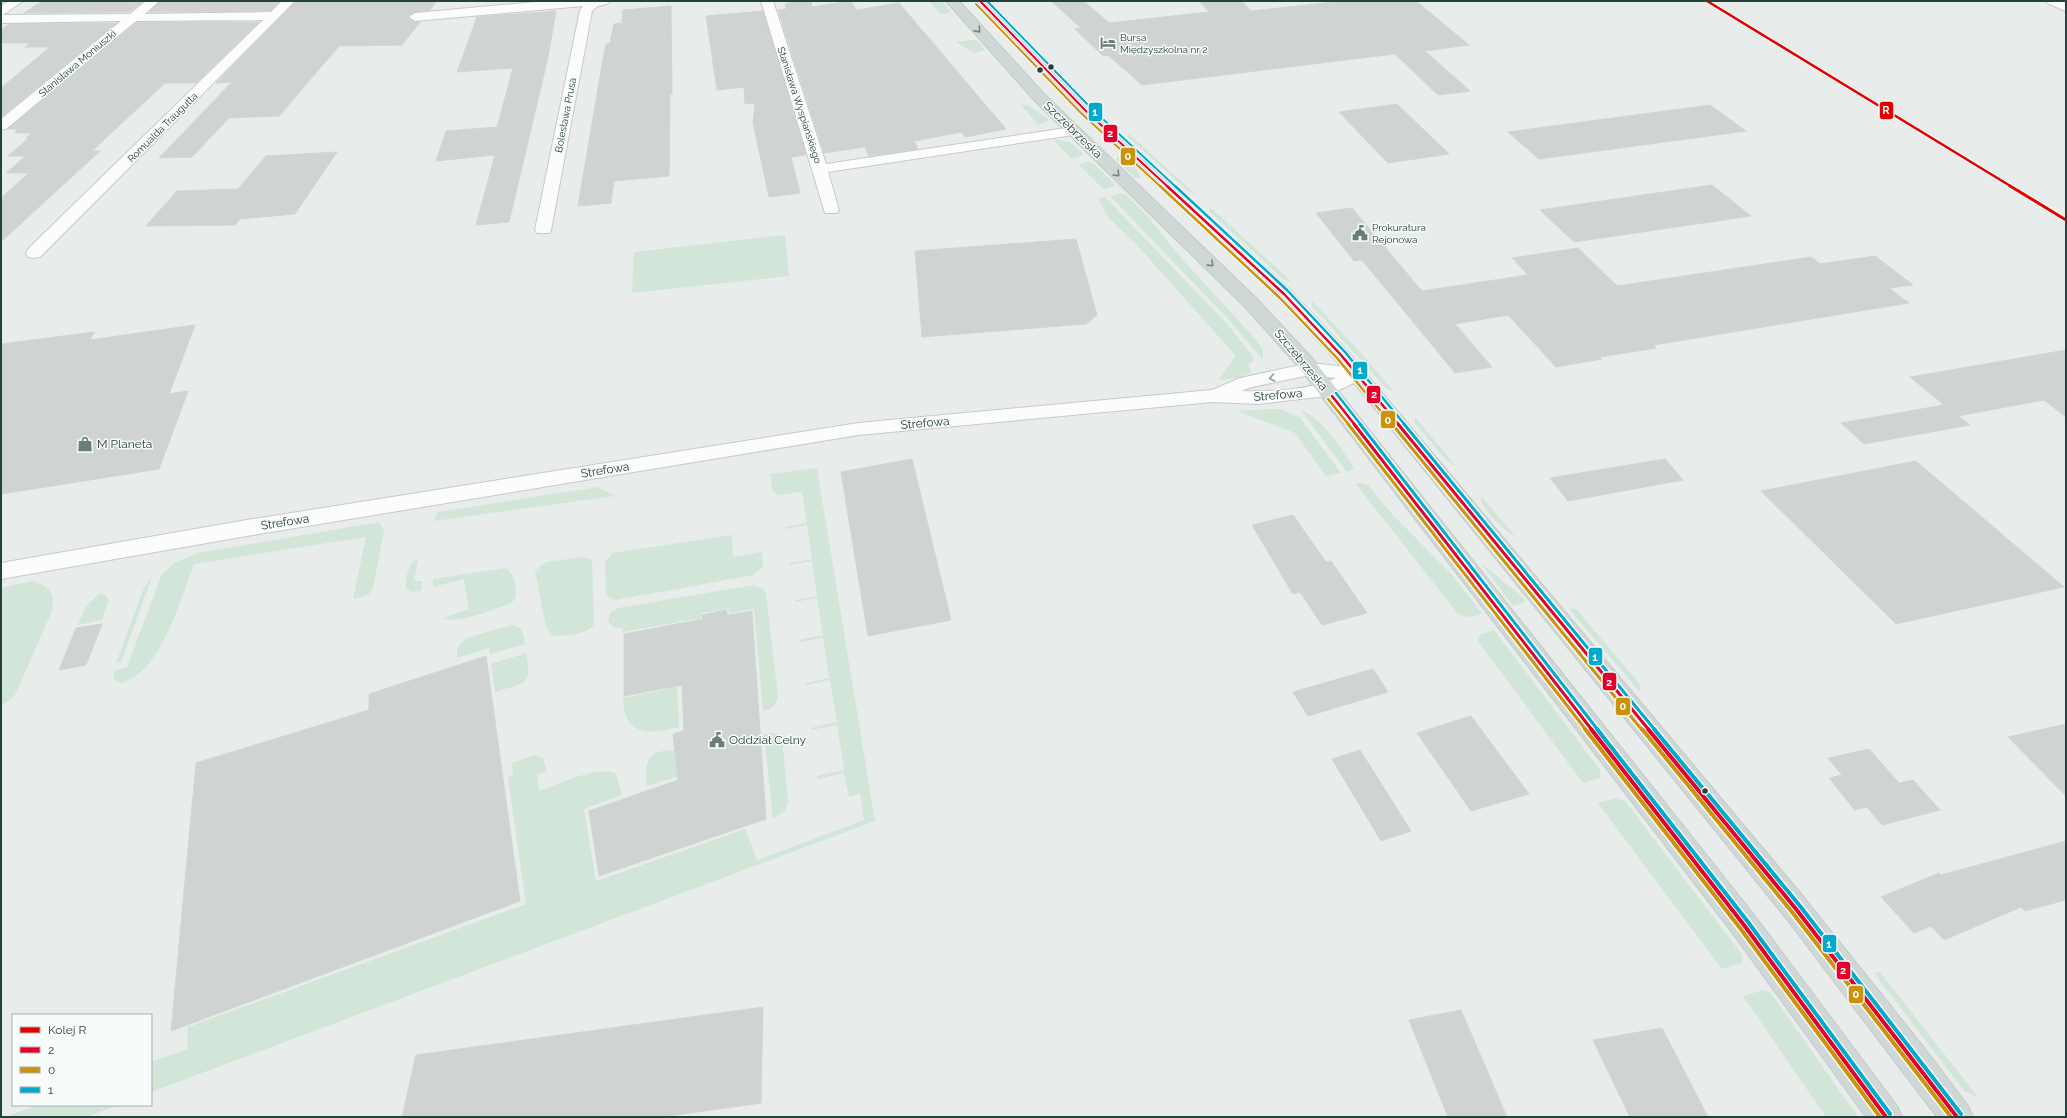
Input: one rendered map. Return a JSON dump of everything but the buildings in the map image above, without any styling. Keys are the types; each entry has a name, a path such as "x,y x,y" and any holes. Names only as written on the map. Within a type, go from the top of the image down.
{"main road":[{"name":"Szczebrzeska","path":"952,1 1040,98 1250,302 1310,369 1744,925 1886,1117"},
{"name":"Szczebrzeska","path":"980,1 1085,110 1284,294 1357,374 1796,910 1914,1059 1956,1117"}],"street":[{"path":"1,12 17,1"},
{"name":"Stanisława Moniuszki","path":"1,126 153,1"},
{"name":"Romualda Traugutta","path":"34,253 289,1"},
{"name":"Stanisława Wyspiańskiego","path":"767,1 820,169 831,210"},
{"path":"2053,1 2066,7"},
{"name":"Bolesława Prusa","path":"415,17 575,2 599,2"},
{"name":"Bolesława Prusa","path":"543,230 586,10 599,2"},
{"path":"1,19 274,16"},
{"path":"820,169 1073,131"},
{"name":"Strefowa","path":"1213,396 1247,382 1310,369 1357,374"},
{"name":"Strefowa","path":"1,571 248,528 858,429 1213,396 1258,398 1327,390 1357,374"}],"green space":[{"path":"929,1 942,1 951,12 941,15"},
{"path":"977,40 985,50 974,53 956,42"},
{"path":"1021,105 1028,105 1050,120 1038,125"},
{"path":"1129,134 1195,194 1187,190 1127,136"},
{"path":"1053,139 1069,142 1083,153 1082,156 1071,158"},
{"path":"1118,157 1129,161 1141,178 1135,178 1116,160"},
{"path":"1088,162 1093,163 1115,184 1113,187 1103,189 1078,164"},
{"path":"1120,193 1125,194 1148,217 1183,260 1259,343 1263,352 1263,360 1232,323 1110,196"},
{"path":"1105,197 1228,325 1253,357 1253,361 1248,365 1252,372 1237,378 1218,380 1236,356 1138,246 1109,218 1098,199"},
{"path":"1210,207 1293,283 1283,279 1209,211"},
{"path":"785,235 789,276 632,293 634,252"},
{"path":"1312,301 1361,353 1395,393 1385,387 1312,306"},
{"path":"1283,410 1300,418 1341,473 1326,476 1295,433 1237,411"},
{"path":"1301,410 1310,414 1331,435 1354,467 1352,470 1347,472"},
{"path":"1415,417 1456,466 1447,461 1415,423"},
{"path":"817,468 875,821 152,1092 152,1062 187,1049 188,1027 526,904 508,778 513,775 512,763 535,755 543,758 547,771 537,774 539,791 590,773 609,772 616,774 622,795 584,809 596,881 745,829 757,860 864,820 860,793 849,797 844,773 818,779 817,776 844,770 837,725 811,730 811,728 837,722 830,680 806,685 806,683 829,678 823,638 800,642 799,640 823,635 817,598 795,602 795,600 817,596 812,561 790,565 790,563 812,559 807,525 785,529 785,527 807,523 802,492 780,495 773,492 770,474"},
{"path":"1362,483 1368,485 1391,513 1453,576 1482,614 1468,617 1458,614 1356,484"},
{"path":"598,487 615,496 434,521 438,512"},
{"path":"1481,496 1515,536 1505,530 1488,512 1481,501"},
{"path":"379,522 384,531 373,588 367,595 359,598 353,599 366,537 194,564 176,614 158,650 147,665 135,677 121,683 114,679 114,671 127,667 162,574 176,562 198,553"},
{"path":"732,535 733,557 762,552 763,566 754,575 616,600 611,599 606,595 605,561 613,553"},
{"path":"583,557 590,559 592,562 594,624 591,628 577,634 552,635 546,627 535,571 546,562"},
{"path":"418,559 414,581 422,581 421,591 411,592 406,588 407,575 411,563"},
{"path":"1481,563 1520,595 1526,602 1513,606"},
{"path":"504,568 508,570 515,582 516,592 512,602 483,613 457,620 443,618 469,609 464,579 433,587 433,579"},
{"path":"152,577 121,662 116,663 144,588"},
{"path":"33,581 44,586 50,591 53,599 52,611 14,697 1,706 1,588"},
{"path":"753,585 762,588 766,593 778,696 773,706 763,711 754,609 730,613 728,609 701,613 701,618 623,632 623,628 613,627 608,621 610,613 618,608"},
{"path":"100,593 106,595 109,600 102,620 78,625 85,607"},
{"path":"1569,609 1576,609 1639,683 1641,689 1639,691"},
{"path":"512,625 520,629 523,634 525,644 490,654 489,648 457,658 457,648 466,638"},
{"path":"1494,630 1600,770 1600,778 1583,783 1477,640 1481,634"},
{"path":"526,653 528,672 524,682 495,692 491,664"},
{"path":"677,687 679,727 657,731 640,730 633,726 628,720 624,710 623,698"},
{"path":"774,733 782,737 788,802 785,811 773,819 764,734"},
{"path":"679,750 682,775 647,786 646,769 649,759 657,752"},
{"path":"1616,798 1625,801 1743,956 1741,963 1722,969 1598,803"},
{"path":"1880,972 1978,1097 1965,1092 1874,973"},
{"path":"1763,990 1771,993 1858,1117 1826,1117 1743,996"},
{"path":"35,1106 115,1106 87,1117 6,1117"}],"rail line":[{"name":"R","path":"1707,1 2066,220"}],"transit line":[{"name":"2","path":"980,1 1085,110 1284,294 1341,355 1796,909 1957,1117"},
{"name":"1","path":"987,1 1089,106 1287,290 1345,352 1800,906 1961,1114"},
{"name":"0","path":"976,4 1081,113 1280,298 1337,358 1792,912 1951,1117"},
{"name":"1","path":"1336,393 1748,922 1890,1114"},
{"name":"2","path":"1332,396 1744,925 1886,1117"},
{"name":"0","path":"1328,399 1740,928 1880,1117"}],"place":[{"name":"Bursa Międzyszkolna nr 2","path":"1108,43"},
{"name":"Prokuratura Rejonowa","path":"1360,233"},
{"name":"M Planeta","path":"85,444"},
{"name":"Oddział Celny","path":"717,740"}]}
